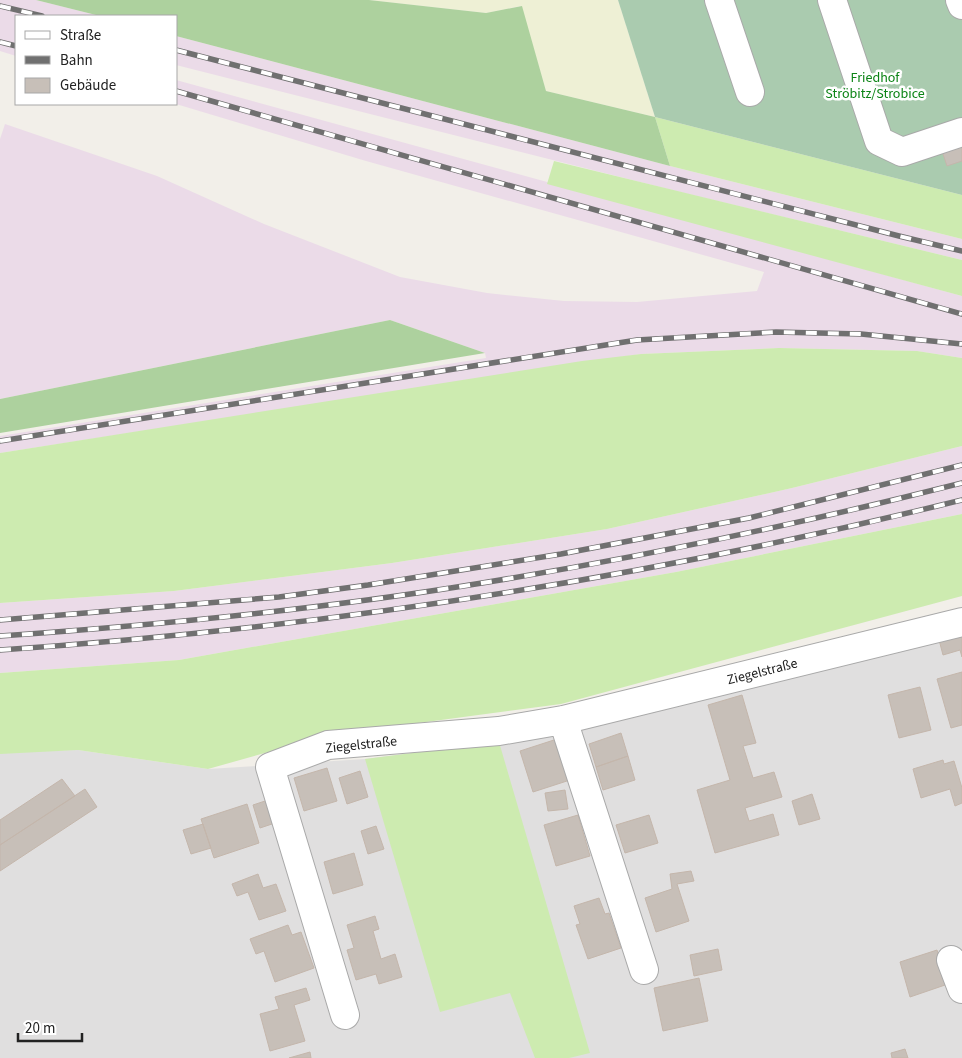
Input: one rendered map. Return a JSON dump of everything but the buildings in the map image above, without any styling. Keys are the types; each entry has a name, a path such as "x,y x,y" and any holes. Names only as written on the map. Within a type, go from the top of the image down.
{"street":[{"path":"719,0 750,92"},
{"path":"832,0 879,141 902,152 962,132"},
{"path":"960,0 962,5"},
{"name":"Ziegelstraße","path":"345,1015 270,768 328,745 499,731 563,720 962,622"},
{"path":"563,720 644,970"},
{"path":"951,960 962,989"}],"shaded area":[{"path":"0,0 36,0 96,15 15,15 15,56 0,51"},
{"path":"178,37 670,166 962,239 962,260 676,191 178,66"},
{"path":"178,81 962,296 962,358 917,351 779,348 641,354 0,453 0,436 486,358 485,353 390,320 0,399 0,139 5,124 157,176 264,224 400,277 487,293 564,301 637,302 757,291 764,272 366,161 178,105"},
{"path":"962,446 962,514 676,572 179,660 0,673 0,603 174,591 392,563 607,529 792,488"},
{"path":"962,628 962,1058 0,1058 0,752 78,750 208,769 365,759 499,742"}],"green space":[{"path":"36,0 369,0 486,13 522,6 546,91 655,117 670,166 178,37 178,15 96,15"},
{"path":"369,0 618,0 655,117 546,91 521,6 486,13"},
{"name":"Friedhof Ströbitz/Strobice","path":"618,0 962,0 962,195 655,117"},
{"path":"655,117 962,195 962,239 670,166"},
{"path":"554,161 962,260 962,296 547,184"},
{"path":"390,320 485,353 0,433 0,399"},
{"path":"779,348 917,351 962,358 962,446 792,488 607,529 392,563 174,591 0,603 0,453 582,361 641,354"},
{"path":"962,514 962,596 561,704 329,735 208,769 78,750 0,754 0,673 179,660 676,572"},
{"path":"499,742 590,1053 569,1058 535,1058 510,993 440,1012 365,759"}],"railway":[{"path":"0,6 38,15"},
{"path":"0,42 15,46"},
{"path":"178,51 962,251"},
{"path":"178,92 962,314"},
{"path":"0,441 637,340 776,332 861,334 962,344"},
{"path":"0,620 279,597 368,585 561,554 749,518 962,465"},
{"path":"0,636 242,615 362,601 482,583 603,562 723,538 843,512 962,483"},
{"path":"0,650 243,628 484,596 724,553 962,500"}]}
